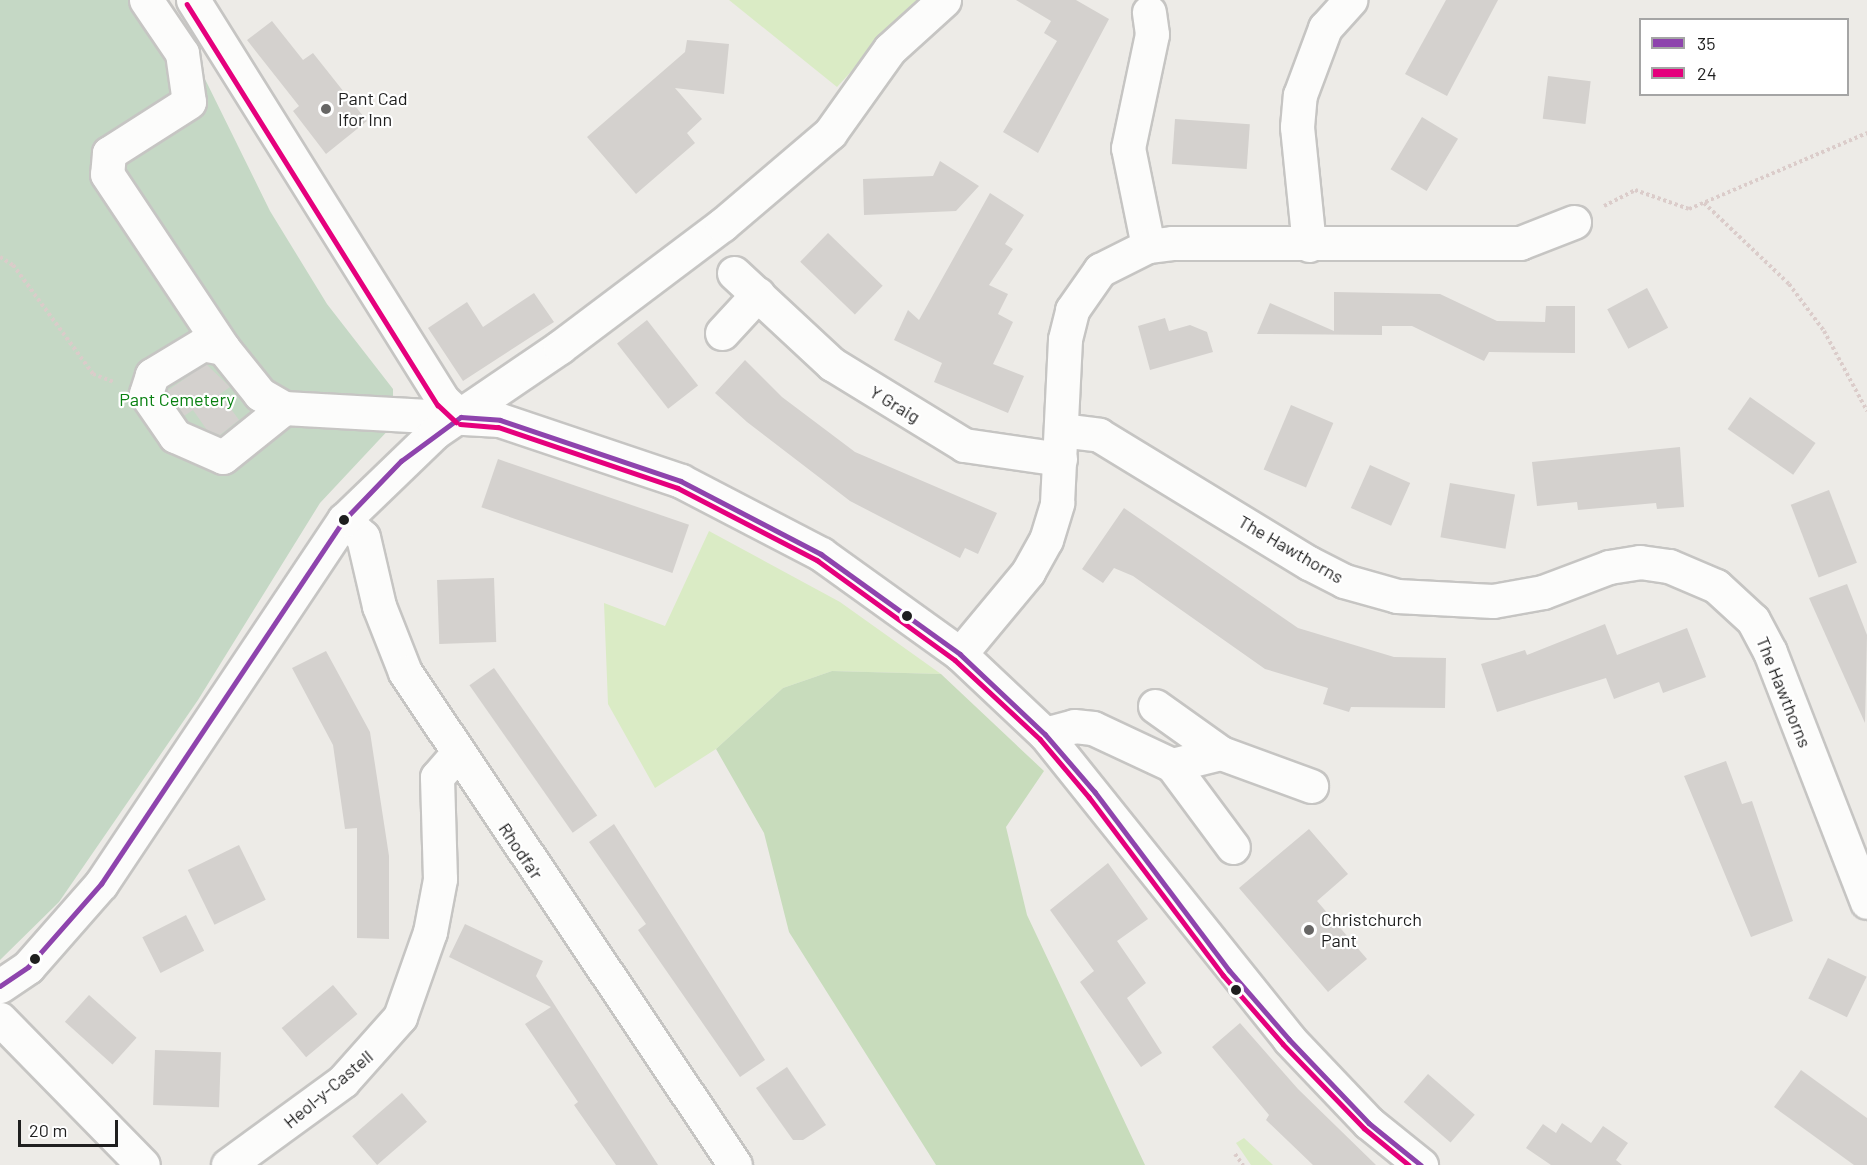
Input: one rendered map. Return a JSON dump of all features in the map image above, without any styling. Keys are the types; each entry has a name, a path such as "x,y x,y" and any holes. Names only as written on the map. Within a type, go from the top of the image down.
{"street":[{"path":"146,0 182,53 189,102 109,153 107,174 223,348 260,394 284,408 500,420 681,481 821,554 960,654 1045,734 1228,970 1369,1123 1421,1165"},
{"path":"193,0 444,401 461,417"},
{"path":"0,986 28,967 101,884 344,520 401,461 722,225 830,133 890,49 944,0"},
{"path":"1309,245 1297,127 1300,95 1324,28 1350,0"},
{"path":"1148,246 1128,148 1152,34 1149,12"},
{"path":"960,654 1028,572 1046,540 1057,503 1065,339 1072,310 1100,270 1148,246 1520,243 1574,222"},
{"name":"Y Graig","path":"722,333 746,283 831,364 964,445 1060,445"},
{"path":"223,348 203,344 152,375 147,394 158,418 175,436 223,457 284,408"},
{"name":"The Hawthorns","path":"1060,445 1099,435 1309,563 1344,581 1396,596 1493,601 1640,562 1669,566 1716,586 1753,620 1770,652 1867,903"},
{"name":"Rhodfa'r","path":"344,520 363,537 379,606 405,672 456,755 735,1165"},
{"path":"1155,706 1221,753 1311,786"},
{"path":"1045,734 1074,726 1093,728 1172,765 1233,847"},
{"path":"1172,765 1221,753"},
{"name":"Heol-y-Castell","path":"228,1165 343,1081 400,1017 430,932 440,879 437,777 456,755"},
{"path":"0,1019 143,1165"}],"path":[{"path":"1574,222 1635,190 1689,209 1867,133"},
{"path":"1704,203 1789,284 1824,331 1867,411"},
{"path":"0,257 13,265 93,374 149,385"},
{"path":"1235,1154 1243,1165"}],"green space":[{"name":"Pant Cemetery","path":"0,0 153,0 200,69 270,211 327,304 393,389 393,425 320,503 198,700 59,902 0,960"},
{"path":"729,0 917,0 837,87"},
{"path":"709,531 840,602 941,674 832,671 783,688 716,749 655,788 608,704 604,603 665,626"},
{"path":"832,671 941,674 1044,771 1006,827 1027,915 1145,1165 936,1165 789,932 764,833 716,749 783,688"},
{"path":"1244,1138 1273,1165 1251,1165 1236,1143"}],"building":[{"path":"1016,0 1076,0 1109,19 1038,153 1003,132 1057,41 1044,33 1051,21"},
{"path":"1446,0 1498,0 1447,96 1405,74"},
{"path":"272,21 303,60 313,53 367,121 326,154 293,111 299,106 247,40"},
{"path":"687,40 729,44 724,94 675,88 702,119 687,133 695,143 636,194 587,137 685,52"},
{"path":"1548,76 1591,81 1585,124 1543,119"},
{"path":"1422,117 1458,139 1427,191 1391,169"},
{"path":"1175,119 1250,124 1247,169 1172,164"},
{"path":"940,161 979,186 956,211 864,215 863,179 933,176"},
{"path":"990,193 1024,215 1005,244 1013,249 989,285 1008,294 998,314 1013,322 993,364 1024,376 1008,413 934,382 942,363 894,340 908,310 919,320"},
{"path":"828,233 883,286 855,315 800,262"},
{"path":"1647,288 1668,328 1628,349 1607,309"},
{"path":"1334,292 1440,294 1497,321 1545,322 1546,306 1575,306 1575,353 1489,352 1484,361 1412,326 1382,326 1382,335 1257,334 1270,303 1334,331"},
{"path":"534,293 554,322 463,381 428,328 467,302 483,327"},
{"path":"1165,318 1169,331 1190,325 1207,332 1213,352 1150,370 1138,326"},
{"path":"647,320 698,385 668,409 617,343"},
{"path":"745,360 782,397 855,452 997,513 978,554 965,548 960,558 850,501 747,422 715,393"},
{"path":"206,364 230,387 220,394 239,420 220,435 207,430 193,410 184,416 167,391"},
{"path":"1750,397 1816,443 1793,475 1728,429"},
{"path":"1291,405 1333,423 1306,487 1264,469"},
{"path":"1680,447 1684,507 1657,509 1656,503 1578,510 1577,502 1537,506 1532,462"},
{"path":"498,459 689,525 672,573 481,507"},
{"path":"1370,465 1410,483 1391,526 1351,508"},
{"path":"1450,483 1515,494 1505,549 1440,537"},
{"path":"1829,490 1857,563 1819,578 1791,505"},
{"path":"1124,508 1298,628 1394,657 1446,658 1445,708 1351,707 1349,712 1323,704 1328,688 1265,669 1133,576 1114,568 1103,583 1082,569"},
{"path":"494,578 496,642 439,644 437,580"},
{"path":"1847,584 1867,635 1865,723 1809,598"},
{"path":"1605,624 1617,655 1687,628 1706,677 1663,693 1659,682 1614,699 1606,678 1497,712 1481,664 1525,650 1527,655"},
{"path":"326,651 370,732 389,856 389,939 357,938 357,828 345,829 333,745 292,668"},
{"path":"494,668 597,815 573,833 469,685"},
{"path":"1726,761 1742,804 1752,801 1793,921 1751,937 1684,776"},
{"path":"614,824 765,1060 740,1077 638,930 646,924 589,842"},
{"name":"Christchurch Pant","path":"1309,829 1348,874 1317,901 1367,959 1328,992 1239,888"},
{"path":"239,845 266,900 215,925 188,870"},
{"path":"1108,863 1148,919 1117,941 1146,983 1127,998 1162,1053 1141,1067 1080,982 1094,971 1050,910"},
{"path":"186,915 204,951 161,973 142,937"},
{"path":"465,924 543,961 536,976 658,1165 616,1165 574,1105 578,1102 525,1024 551,1007 449,957"},
{"path":"1828,958 1867,977 1847,1017 1808,998"},
{"path":"333,985 357,1014 306,1057 282,1028"},
{"path":"89,995 137,1038 112,1065 65,1022"},
{"path":"1240,1023 1298,1089 1376,1165 1313,1165 1266,1120 1269,1115 1212,1047"},
{"path":"155,1050 221,1052 219,1107 153,1105"},
{"path":"787,1067 826,1125 803,1140 793,1140 756,1088"},
{"path":"1801,1070 1867,1118 1867,1165 1854,1165 1774,1107"},
{"path":"1428,1074 1475,1115 1451,1143 1404,1102"},
{"path":"402,1093 427,1122 377,1165 352,1136"},
{"path":"1562,1123 1591,1143 1603,1126 1628,1143 1616,1160 1622,1165 1551,1165 1526,1148 1543,1124 1556,1133"}],"transit line":[{"name":"24","path":"187,4 438,405 456,422"},
{"name":"35","path":"461,417 500,420 681,481 821,554 960,654 1045,734 1095,792 1229,970 1289,1039 1369,1123 1421,1165"},
{"name":"35","path":"0,986 28,967 101,884 344,520 401,461 461,417"},
{"name":"24","path":"460,424 498,427 678,488 817,560 955,660 1040,739 1089,797 1223,975 1283,1044 1364,1128 1409,1165"}],"place":[{"name":"Pant Cad Ifor Inn","path":"326,109"},
{"name":"Christchurch Pant","path":"1309,930"}]}
